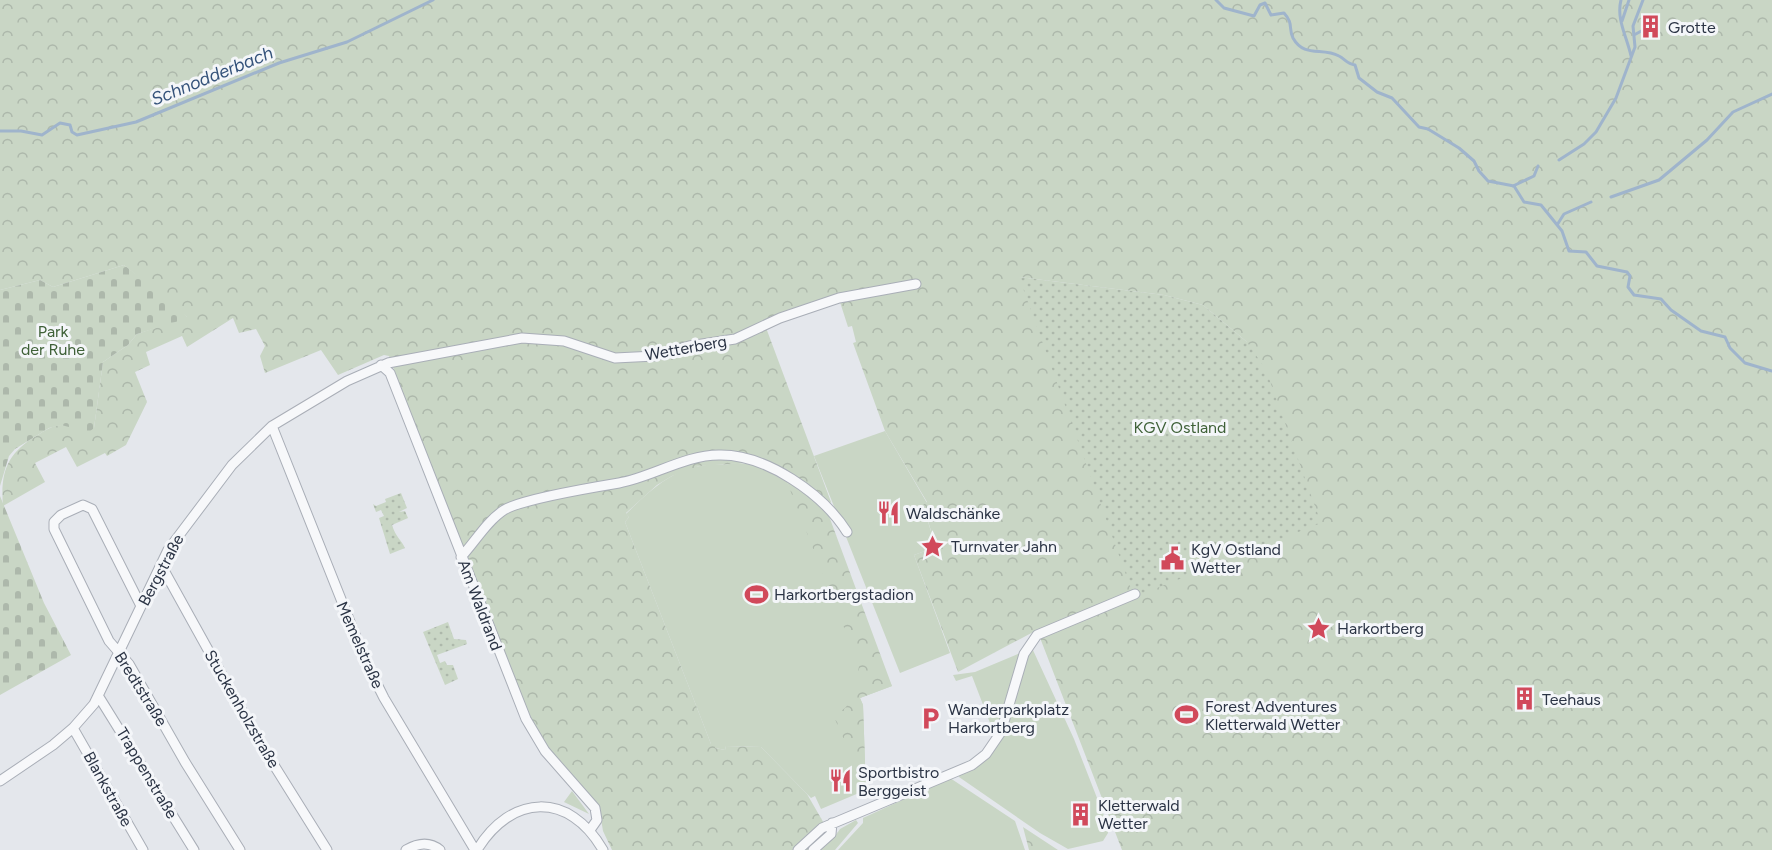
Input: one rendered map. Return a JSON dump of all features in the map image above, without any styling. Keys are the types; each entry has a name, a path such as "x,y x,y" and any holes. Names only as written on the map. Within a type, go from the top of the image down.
{"street":[{"name":"Wetterberg","path":"381,365 522,338 564,341 615,358 656,356 688,346 735,339 780,318 839,298 916,284"},
{"name":"Bergstraße","path":"0,781 53,745 73,728 99,697 174,539 232,465 272,426 347,381 381,365"},
{"name":"Am Waldrand","path":"381,365 390,373 526,719 545,751 595,808 597,820 590,830"},
{"name":"Memelstraße","path":"272,426 366,662 384,698 476,850"},
{"path":"461,557 505,509 642,478 695,459 719,454 756,462 798,483 828,508 847,532"},
{"name":"Bredtstraße","path":"141,606 92,509 82,505 61,515 54,522 59,542 109,641 120,652 240,850"},
{"name":"Stuckenholzstraße","path":"161,565 257,738 327,850"},
{"path":"798,850 822,828 832,823 972,765 986,754 1001,732 1024,654 1037,635 1135,594"},
{"name":"Trappenstraße","path":"99,697 104,701 194,850"},
{"name":"Blankstraße","path":"73,728 143,850"},
{"path":"476,850 488,832 502,819 530,808 542,806 575,816 590,830 603,850"},
{"path":"813,850 831,834 832,823"},
{"path":"406,850 423,844 430,844 440,850"}],"green space":[{"path":"0,0 1772,0 1772,850 1122,850 1037,630 958,672 914,555 936,547 923,505 927,502 885,431 853,343 856,342 852,326 848,327 839,299 765,325 831,502 826,508 892,686 860,698 863,705 865,763 854,762 834,717 846,707 854,694 859,666 787,482 763,468 747,463 699,466 672,476 657,485 626,513 629,517 625,522 711,744 716,744 715,748 725,750 726,746 761,747 807,794 833,839 840,829 856,820 858,823 835,850 612,850 603,831 599,807 548,749 530,716 431,469 389,356 384,355 338,375 321,350 265,373 260,356 265,346 256,329 239,333 233,318 187,347 182,336 146,352 150,365 135,372 147,402 126,445 107,456 105,453 77,467 66,447 35,463 45,482 3,506 3,483 8,464 12,456 26,442 58,425 94,428 103,362 128,345 137,334 187,317 124,265 53,287 40,280 0,290","holes":["1019,277 1164,295 1203,305 1247,342"]},
{"name":"Park der Ruhe","path":"124,265 176,305 188,318 137,334 128,345 103,362 94,428 89,432 61,425 49,428 15,449 9,456 0,486 0,290 40,280 53,287"},
{"name":"KGV Ostland","path":"1019,277 1164,295 1203,305 1247,342 1266,370 1321,523 1134,597"},
{"path":"885,431 927,503 923,506 936,547 914,555 950,653 900,673 814,456"},
{"name":"Harkortbergstadion","path":"737,463 756,465 787,482 892,686 860,698 863,705 866,790 821,809 815,796 811,798 761,747 726,746 725,750 715,748 711,744 625,522 629,517 626,514 642,498 669,478 705,465"},
{"path":"401,493 407,508 399,512 405,511 408,518 392,525 405,548 390,554 379,518 384,516 381,510 376,512 373,504 376,506 386,502 385,499"},
{"path":"0,496 44,603 71,655 0,695"},
{"path":"448,622 454,639 466,640 467,644 437,655 440,663 445,661 447,665 453,665 458,679 445,685 423,632"},
{"path":"1032,648 1074,739 1108,826 1108,833 1103,841 1068,849 1040,833 959,777 958,774 973,766 995,736 972,676 956,681 953,675 975,672"},
{"path":"950,778 1015,821 1025,850 838,850 863,823 863,818"},
{"path":"572,791 589,814 564,802"},
{"path":"1023,827 1058,850 1029,850"}],"waterway":[{"name":"Schnodderbach","path":"0,131 21,131 42,135 60,123 70,125 72,132 77,135 136,122 279,63 347,42 433,0"},
{"name":"Schnodderbach","path":"1216,0 1224,8 1254,16 1260,5 1265,3 1271,15 1284,13 1289,20 1293,38 1302,48 1333,53 1355,65 1359,78 1377,92 1392,98 1419,127 1428,129 1459,148 1474,161 1488,181 1514,186 1524,202 1541,205 1562,231 1569,251 1586,252 1597,266 1627,272 1630,276 1628,287 1634,295 1661,299 1671,310 1701,331 1725,337 1730,348 1745,363 1772,371"},
{"path":"1621,0 1621,21 1631,56"},
{"path":"1622,21 1629,0"},
{"path":"1559,160 1584,144 1596,132 1616,98 1635,47 1633,26 1643,0"},
{"path":"1634,35 1645,29 1650,30"},
{"path":"1611,197 1659,180 1707,140 1733,112 1772,94"},
{"path":"1513,186 1534,176 1538,166"},
{"path":"1557,225 1564,214 1591,202"}],"place":[{"name":"Grotte","path":"1650,27"},
{"name":"Waldschänke","path":"888,513"},
{"name":"Turnvater Jahn","path":"933,546"},
{"name":"KgV Ostland Wetter","path":"1173,558"},
{"name":"Harkortbergstadion","path":"756,594"},
{"name":"Harkortberg","path":"1319,628"},
{"name":"Teehaus","path":"1524,699"},
{"name":"Forest Adventures Kletterwald Wetter","path":"1187,715"},
{"name":"Wanderparkplatz Harkortberg","path":"930,718"},
{"name":"Sportbistro Berggeist","path":"840,781"},
{"name":"Kletterwald Wetter","path":"1080,814"}]}
